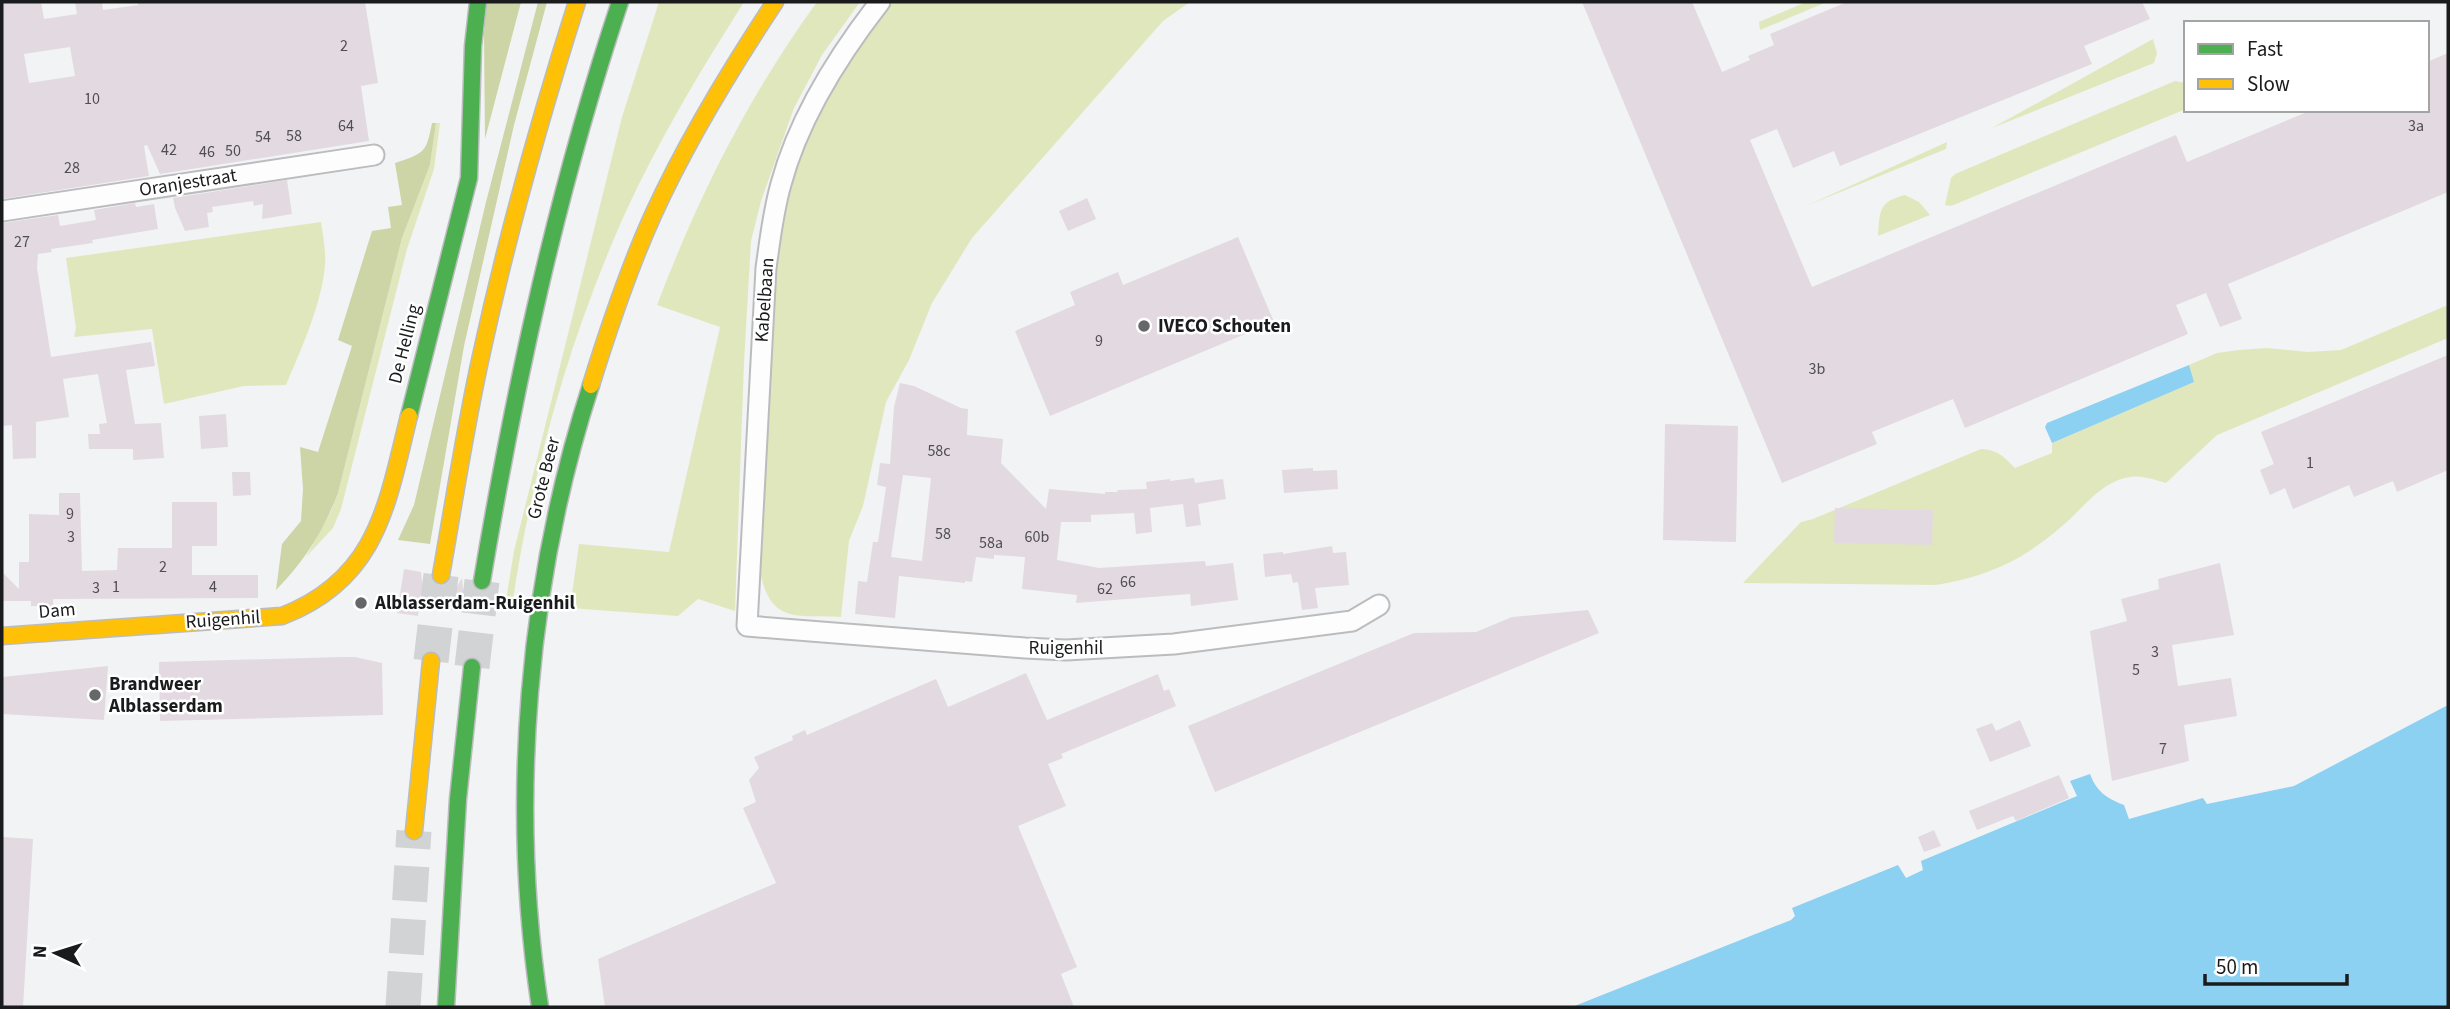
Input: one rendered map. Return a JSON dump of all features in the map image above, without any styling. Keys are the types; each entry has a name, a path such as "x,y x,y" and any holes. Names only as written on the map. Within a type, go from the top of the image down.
{"main road":[{"name":"De Helling","path":"326,596 351,572 385,512 469,178 472,146 471,83 478,2"},
{"path":"441,575 480,358 498,277 529,161 577,2"},
{"path":"482,581 502,461 551,237 581,126 620,2"},
{"name":"Grote Beer","path":"540,1007 525,832 526,754 532,665 542,591 570,457 613,315 645,235 671,178 707,111 775,2"},
{"name":"De Helling","path":"460,19 471,83"},
{"name":"Ruigenhil","path":"115,626 282,617 313,605 326,596"},
{"name":"Dam","path":"2,636 115,626"},
{"path":"414,831 430,661"},
{"path":"446,1007 457,813 472,667"}],"street":[{"name":"Kabelbaan","path":"747,626 765,282 771,228 781,183 796,139 838,61 880,2"},
{"name":"Oranjestraat","path":"2,211 373,155"},
{"name":"Ruigenhil","path":"747,626 1066,650 1174,644 1352,621 1379,605"}],"green space":[{"path":"487,2 521,2 485,139 484,34"},
{"path":"538,2 547,2 514,125 464,346 430,544 398,540 414,505 486,202"},
{"path":"659,2 744,2 659,145 616,234 598,279 552,417 529,511 512,606 505,606 514,551 622,117"},
{"path":"817,2 860,2 822,55 794,108 761,201 751,241 735,611 698,599 678,616 570,608 579,544 669,552 720,327 657,305 690,225 727,148 769,74"},
{"path":"892,2 1190,2 1163,21 972,238 932,303 909,360 886,402 863,506 849,541 841,617 800,616 780,610 772,602 761,576 768,370 778,243 791,179 817,119 843,68"},
{"path":"1806,2 1827,2 1760,30 1759,22"},
{"path":"2153,39 2157,53 2154,63 1992,128"},
{"path":"2175,81 2184,83 2184,110 1951,206 1945,205 1951,178"},
{"path":"432,123 436,123 430,165 402,238 338,493 312,545 276,590 282,544 301,521 303,489 300,447 318,452 352,346 338,340 372,231 391,228 388,207 402,205 395,163 422,151"},
{"path":"436,123 440,123 434,169 407,249 341,509 333,528 306,557 338,493 402,238 430,165"},
{"path":"1947,142 1946,149 1806,206"},
{"path":"1905,195 1919,202 1930,215 1878,236 1879,220 1885,204"},
{"path":"321,222 325,265 320,295 286,385 244,386 164,404 152,329 74,337 76,328 66,258"},
{"path":"2448,305 2448,338 2217,435 2166,483 2135,477 2110,484 2043,542 1997,568 1973,577 1936,585 1743,583 1801,522 1981,449 2000,454 2015,468 2052,453 2052,443 2193,382 2189,365 2217,353 2267,348 2308,352 2341,350"}],"water":[{"path":"2189,365 2194,382 2052,443 2045,427 2047,423"},
{"path":"2448,705 2448,1007 1572,1007 1791,920 1795,916 1792,908 1898,865 1906,878 1923,870 1921,861 2077,796 2070,781 2090,774 2103,794 2124,805 2129,819 2203,798 2207,804 2294,786"}],"building":[{"path":"2,2 41,2 44,19 77,14 75,2 102,2 103,10 138,5 138,2 365,2 378,83 361,86 369,141 160,174 147,145 144,146 149,176 2,199","holes":["70,47 75,76 29,83 24,54"]},
{"path":"1582,2 1692,2 1722,72 1750,60 1748,56 1774,45 1770,34 1847,2 2142,2 2150,19 2084,46 2092,64 1840,166 1834,151 1793,168 1777,129 1750,140 1812,287 2176,135 2187,162 2307,112 2429,112 2429,61 2448,53 2448,192 2228,284 2242,319 2220,327 2206,293 2176,305 2188,334 1965,428 1953,399 1872,432 1877,444 1782,483"},
{"path":"287,180 292,214 262,219 263,204 254,206 253,201 212,207 213,212 207,213 209,227 185,231 175,208 173,198"},
{"path":"1087,198 1096,219 1068,231 1059,211"},
{"path":"135,203 136,207 154,204 158,229 51,249 52,252 38,254 37,268 51,357 151,342 155,366 126,370 135,424 161,423 164,458 133,460 133,449 89,449 88,434 100,434 99,424 107,423 98,374 63,379 69,417 36,422 36,458 13,459 12,425 2,426 2,223 58,215 60,226 96,220 94,210"},
{"name":"IVECO Schouten","path":"1238,237 1274,322 1050,416 1015,331 1075,305 1070,292 1118,272 1123,285"},
{"path":"2448,355 2448,470 2397,492 2393,481 2354,497 2349,485 2293,509 2285,488 2270,495 2260,470 2274,464 2261,432"},
{"path":"900,383 914,386 968,409 967,435 1003,439 1001,463 1046,509 1049,489 1105,494 1118,492 1117,490 1147,489 1146,482 1194,478 1195,483 1223,479 1226,499 1198,504 1201,525 1186,527 1183,504 1150,508 1152,532 1136,534 1134,513 1091,515 1091,522 1061,522 1057,560 1099,568 1205,561 1206,566 1233,563 1238,600 1191,606 1190,594 1076,603 1077,595 1022,589 1025,557 994,555 994,559 976,557 972,582 899,576 895,618 855,614 858,581 867,582 873,542 878,542 886,487 877,485 880,463 890,464 894,407","holes":["903,475 931,478 922,561 891,557"]},
{"path":"226,414 228,447 201,449 199,416"},
{"path":"1665,424 1738,426 1736,542 1663,540"},
{"path":"1313,468 1313,471 1337,470 1338,489 1284,493 1282,470"},
{"path":"232,472 250,472 251,495 233,496"},
{"path":"59,493 80,493 82,571 117,570 118,548 172,548 172,502 217,502 217,546 192,546 192,575 258,575 258,598 53,599 53,606 31,606 31,601 2,601 2,572 19,589 19,562 29,562 29,514 59,515"},
{"path":"1835,508 1933,510 1932,545 1834,543"},
{"path":"1332,546 1333,553 1346,552 1349,585 1315,588 1318,608 1302,610 1298,582 1293,583 1291,574 1265,577 1263,554 1283,554"},
{"path":"2220,563 2234,635 2172,645 2178,686 2231,678 2237,716 2184,725 2189,761 2112,781 2090,631 2127,621 2121,599 2159,589 2158,579"},
{"path":"404,569 421,572 422,581 428,590 438,595 447,594 456,588 462,578 463,589 473,598 472,604 420,596 418,616 397,613"},
{"path":"1588,610 1599,633 1215,792 1188,726 1414,633 1476,632 1512,617"},
{"path":"355,657 382,663 383,715 160,721 159,662"},
{"path":"108,666 104,720 2,714 2,677"},
{"path":"1026,673 1047,720 1158,674 1164,691 1169,689 1176,706 1061,754 1063,758 1048,764 1066,806 1018,826 1077,967 1061,974 1074,1007 605,1007 598,959 776,883 743,808 756,802 749,780 759,768 754,757 793,740 792,736 805,730 807,735 936,679 948,707"},
{"path":"2020,720 2031,746 1990,762 1976,729 1992,723 1996,731"},
{"path":"2059,775 2069,798 2016,821 2013,816 1977,830 1969,811"},
{"path":"1934,830 1941,846 1924,852 1918,837"},
{"path":"2,837 33,839 23,1007 2,1007"}],"tunnel":[{"path":"431,661 441,575"},
{"path":"472,667 482,581"},
{"path":"403,1007 414,831"}],"traffic: fast":[{"path":"409,416 469,178 473,46 478,2"},
{"path":"482,581 509,434 557,216 576,144 620,2"},
{"path":"540,1007 526,851 530,693 552,536 569,460 591,385"},
{"path":"446,1007 458,799 472,667"}],"traffic: slow":[{"path":"441,575 470,410 491,311 525,177 577,2"},
{"path":"591,385 627,278 666,187 710,106 775,2"},
{"path":"2,636 282,616 314,600 339,582 359,560 373,535 393,479 409,416"},
{"path":"414,831 431,661"}],"place":[{"name":"IVECO Schouten","path":"1144,326"},
{"name":"Alblasserdam-Ruigenhil","path":"361,603"},
{"name":"Brandweer Alblasserdam","path":"95,695"}]}
